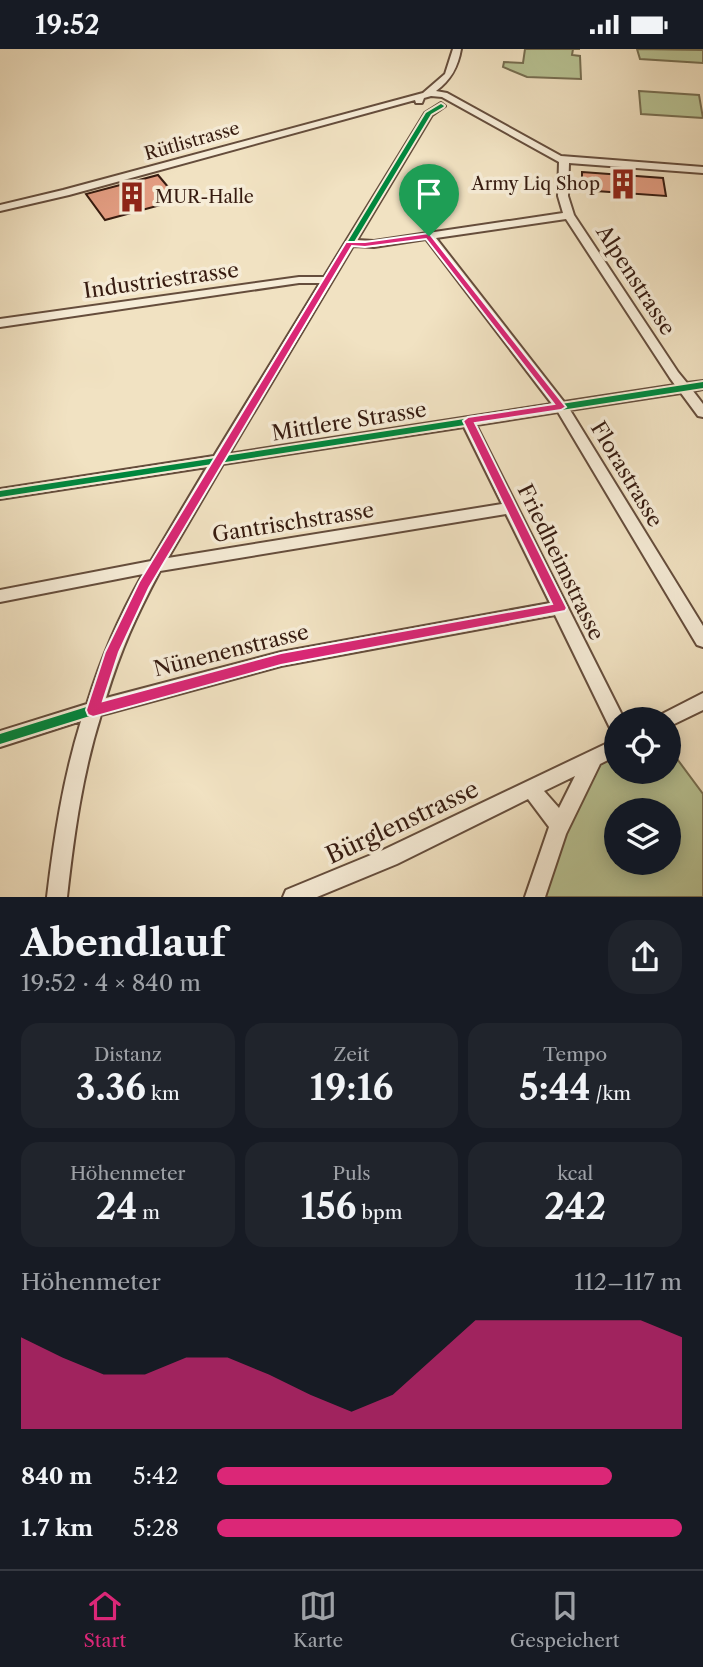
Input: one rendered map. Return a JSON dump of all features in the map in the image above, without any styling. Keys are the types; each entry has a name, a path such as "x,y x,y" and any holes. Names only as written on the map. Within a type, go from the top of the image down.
{"street":[{"path":"424,102 445,102 446,82 457,49"},
{"path":"57,897 72,787 93,710 112,652 143,586 327,281 424,102 446,82"},
{"name":"Rütlistrasse","path":"0,208 65,193 393,102 445,102 466,109 548,154 565,160"},
{"path":"565,160 703,170"},
{"name":"Alpenstrasse","path":"565,160 563,196 569,215 703,413"},
{"path":"349,243 365,245 569,215"},
{"name":"Florastrasse","path":"429,236 561,407 703,641"},
{"name":"Industriestrasse","path":"0,323 299,280 327,281"},
{"name":"Mittlere Strasse","path":"0,494 703,385"},
{"name":"Friedheimstrasse","path":"468,421 608,707"},
{"name":"Gantrischstrasse","path":"0,596 157,566 510,508"},
{"name":"Nünenenstrasse","path":"0,739 93,710 281,659 560,608"},
{"path":"681,712 703,701"},
{"name":"Bürglenstrasse","path":"293,897 390,857 604,754"},
{"path":"535,897 560,825 593,760"},
{"path":"531,789 560,825"}],"green space":[{"path":"525,49 573,49 572,55 580,56 581,79 527,77 503,67 504,62 523,63"},
{"path":"637,49 703,50 703,63 640,59"},
{"path":"639,91 699,95 703,118 641,114"},
{"path":"604,754 604,784 681,784 681,764 703,794 703,897 535,897 593,760"}],"building":[{"name":"Army Liq Shop","path":"582,172 663,178 666,196 582,190"},
{"name":"MUR-Halle","path":"158,175 179,200 105,220 86,194"}],"cycle path":[{"path":"219,459 429,113 441,106"},
{"path":"0,494 703,385"},
{"path":"0,739 109,705 281,659 560,608"}],"place":[{"name":"Army Liq Shop","path":"623,184"},
{"name":"MUR-Halle","path":"132,197"}],"route":[{"path":"429,236 561,407 468,421 560,608 281,659 93,710 112,652 143,586 169,547 180,523 349,243 365,245 429,236"}]}
